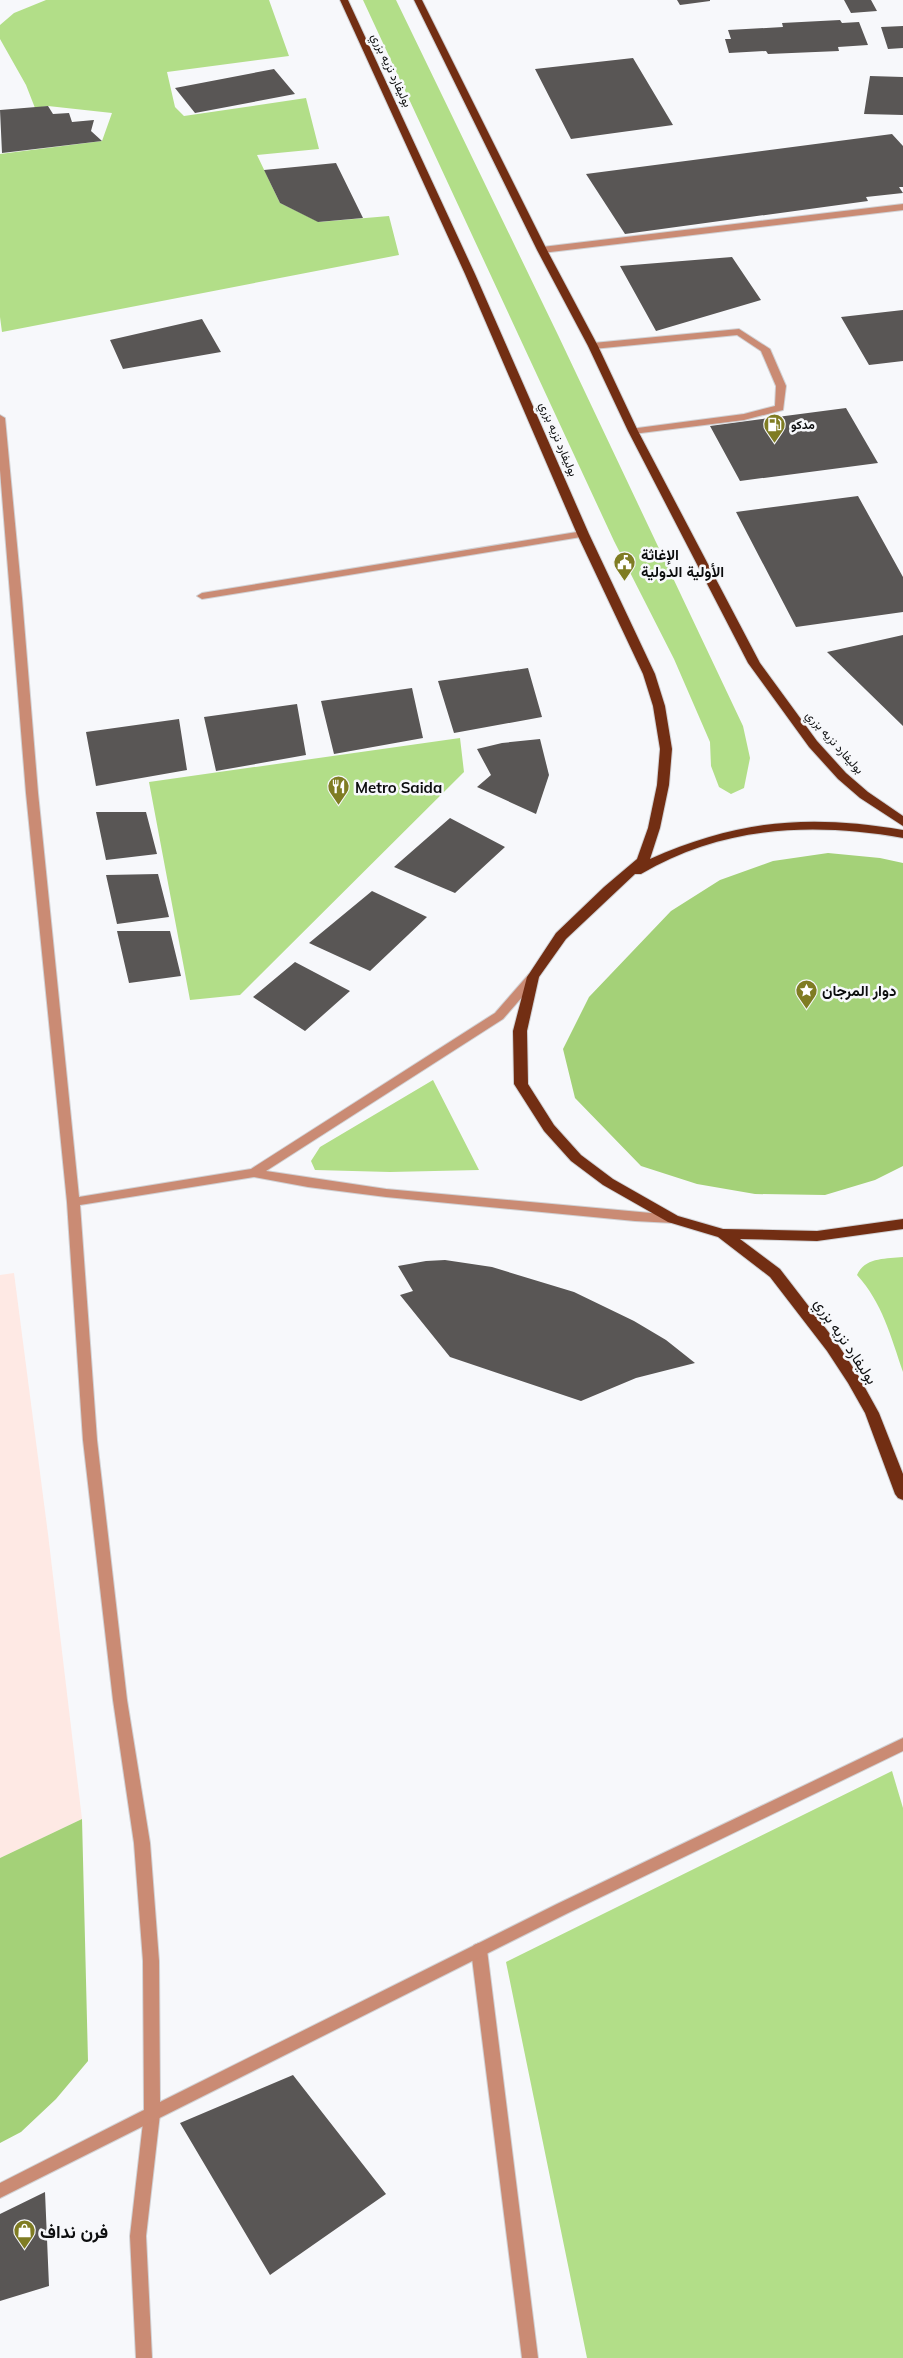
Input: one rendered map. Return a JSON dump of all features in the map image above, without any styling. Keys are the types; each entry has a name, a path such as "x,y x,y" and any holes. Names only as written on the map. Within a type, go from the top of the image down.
{"highway":[{"name":"بوليفارد نزيه بزري","path":"344,0 470,274 583,534 649,674 659,706 666,749 663,786 654,828 643,862 608,890"},
{"name":"بوليفارد نزيه بزري","path":"418,0 542,250 593,346 633,431 754,663 813,744 842,776 864,795 903,822"},
{"path":"903,834 870,828 816,823 760,827 701,842 645,866 608,890 561,936 533,977 520,1031 521,1084 549,1128 576,1158 608,1182 673,1219 723,1234 817,1236 903,1224"},
{"name":"بوليفارد نزيه بزري","path":"723,1234 775,1273 832,1347 853,1378 872,1414 903,1494"}],"street":[{"path":"542,250 903,207"},
{"path":"593,346 739,332 765,350 781,386 780,408 744,417 633,431"},
{"path":"0,418 17,598 32,793 73,1202 91,1449 120,1700 142,1843 151,1961 152,2114 138,2236 144,2358"},
{"path":"202,596 583,534"},
{"path":"254,1173 499,1016 533,977"},
{"path":"73,1202 254,1173 308,1183 386,1193 673,1219"},
{"path":"0,2191 479,1950 754,1814 903,1744"},
{"path":"479,1950 530,2358"}],"shaded area":[{"path":"14,1273 82,1819 0,1858 0,1275"}],"green space":[{"path":"46,0 269,0 289,56 167,72 175,107 184,116 306,98 319,149 257,155 280,203 319,222 389,216 399,255 2,332 0,317 0,154 102,141 112,113 48,106 35,108 26,85 0,39 0,25 14,13"},
{"path":"363,0 396,0 558,335 743,726 750,758 744,788 731,794 719,787 711,766 710,742 674,659 614,541"},
{"path":"460,738 464,772 240,995 190,1000 149,782"},
{"path":"828,853 880,858 903,863 903,1166 875,1180 825,1195 755,1194 697,1184 641,1166 575,1098 563,1049 589,997 671,911 720,880 773,861"},
{"path":"433,1080 479,1170 390,1172 315,1170 311,1161 320,1147"},
{"path":"903,1257 903,1372 890,1333 879,1308 866,1285 857,1275 865,1265 871,1262"},
{"path":"892,1771 903,1808 903,2358 587,2358 506,1962"},
{"path":"82,1819 88,2061 56,2099 21,2132 0,2143 0,1858"}],"building":[{"path":"677,0 710,0 710,1 680,5"},
{"path":"844,0 871,0 877,11 851,13"},
{"path":"840,20 842,23 859,22 868,45 838,47 839,51 768,54 766,51 729,53 725,39 731,39 728,30 783,27 782,23"},
{"path":"903,26 903,48 888,49 881,27"},
{"path":"633,58 673,125 571,139 535,69"},
{"path":"274,69 295,94 195,113 175,88"},
{"path":"870,76 903,77 903,115 864,114"},
{"path":"48,106 53,114 69,113 72,122 94,120 91,131 102,141 2,153 0,110"},
{"path":"892,134 903,146 903,187 899,187 903,193 866,197 868,201 625,234 586,174"},
{"path":"336,163 363,218 318,222 280,203 264,170"},
{"path":"732,257 761,300 656,331 620,266"},
{"path":"903,310 903,361 869,365 841,317"},
{"path":"202,319 221,352 123,369 110,340"},
{"path":"846,408 878,463 740,481 710,426"},
{"path":"858,496 903,577 903,612 796,627 736,512"},
{"path":"903,635 903,726 827,652"},
{"path":"528,668 542,717 454,733 438,681"},
{"path":"412,688 423,738 334,754 321,701"},
{"path":"297,704 306,755 216,771 204,717"},
{"path":"179,719 187,770 96,786 86,732"},
{"path":"540,739 549,775 536,814 477,787 491,775 477,749 502,743"},
{"path":"96,812 146,812 157,854 106,860"},
{"path":"450,818 505,847 455,893 394,867"},
{"path":"158,874 169,917 117,924 106,875"},
{"path":"372,891 427,917 370,971 309,943"},
{"path":"117,931 170,931 181,976 129,983"},
{"path":"295,962 350,991 305,1031 253,997"},
{"path":"445,1260 492,1267 574,1292 634,1321 666,1340 695,1363 636,1378 581,1401 450,1357 400,1295 413,1291 398,1266"},
{"path":"293,2075 386,2194 270,2275 180,2123"},
{"name":"فرن نداف","path":"45,2192 49,2286 0,2301 0,2214"}],"place":[{"name":"مدكو","path":"775,443"},
{"name":"الإغاثة الأولية الدولية","path":"625,582"},
{"name":"Metro Saida","path":"339,806"},
{"name":"دوار المرجان","path":"806,1009"},
{"name":"فرن نداف","path":"24,2250"}]}
